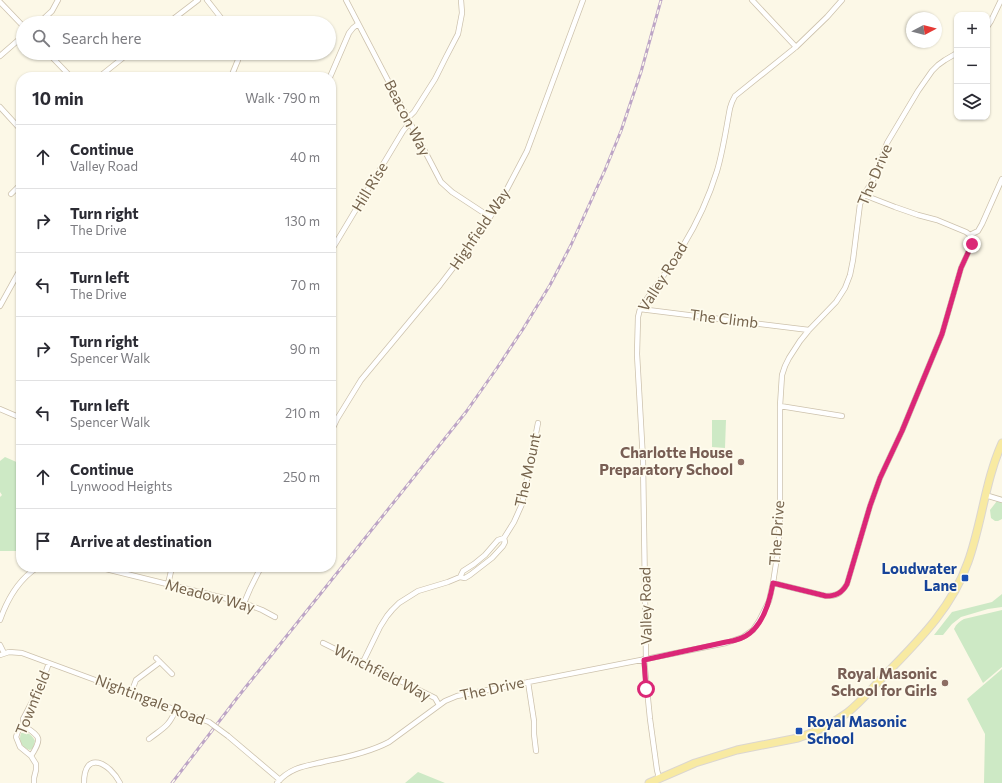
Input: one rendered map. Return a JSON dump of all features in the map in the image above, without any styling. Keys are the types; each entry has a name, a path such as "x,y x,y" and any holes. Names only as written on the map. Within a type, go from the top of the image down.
{"main road":[{"path":"649,783 695,763 737,750 806,735 831,723 848,712 860,701 904,656 948,604 968,562 989,476 1002,443"}],"street":[{"path":"47,16 52,11 58,0"},
{"path":"177,16 198,0"},
{"path":"207,0 220,16"},
{"name":"Beacon Way","path":"346,0 441,182 452,192 490,217"},
{"path":"407,117 412,115 435,79 458,34 462,13 461,0"},
{"name":"Highfield Way","path":"336,421 361,380 440,285 490,217 507,189 527,151 583,0"},
{"path":"752,0 796,47"},
{"name":"Valley Road","path":"659,778 650,719 645,659 643,460 637,354 640,310 694,228 708,196 720,158 730,108 735,96 796,47 842,0"},
{"path":"990,22 1001,0"},
{"path":"0,2 16,19"},
{"path":"332,72 349,33 358,24"},
{"path":"0,56 16,42"},
{"name":"The Drive","path":"279,782 286,774 302,766 328,761 382,746 445,701 457,696 735,640 749,634 753,630 760,622 771,595 777,557 779,532 780,406 782,375 785,366 808,330 836,302 845,288 854,260 860,204 874,178 887,143 918,91 932,71 938,65 954,55"},
{"path":"55,60 66,72"},
{"path":"105,72 121,60"},
{"path":"233,72 238,60"},
{"path":"0,107 16,125"},
{"name":"Hill Rise","path":"337,242 403,131 410,124"},
{"path":"970,235 978,231 1002,179"},
{"path":"11,194 16,189"},
{"path":"773,583 826,596 833,596 839,593 847,584 870,506 880,478 902,431 942,334 961,268 972,244 972,238 966,232 937,220 912,213 864,195"},
{"path":"0,306 16,277"},
{"name":"The Climb","path":"640,310 808,330"},
{"path":"780,406 842,416"},
{"path":"0,409 16,416"},
{"name":"The Mount","path":"363,662 387,616 399,603 418,591 470,575 492,558 503,546 505,542 504,538 514,522 522,504 538,423"},
{"path":"985,495 1002,500"},
{"name":"The Mount","path":"460,577 463,571 485,555 498,540 504,538"},
{"path":"0,620 17,587 31,572"},
{"name":"Meadow Way","path":"119,572 244,603 275,617"},
{"path":"168,584 171,572"},
{"path":"244,603 259,572"},
{"name":"Winchfield Way","path":"323,643 435,698 439,705"},
{"path":"0,645 2,654"},
{"name":"Nightingale Road","path":"2,654 9,652 22,653 209,722 228,736 279,782"},
{"path":"131,693 136,680 158,660 172,674"},
{"name":"Townfield","path":"34,783 36,764 31,756 20,747 16,737 23,725 23,719 41,685 49,663"},
{"path":"528,682 534,721 536,751"},
{"path":"149,739 168,724 176,709"},
{"path":"23,725 38,738 38,744 31,756"},
{"path":"84,783 86,768 96,762 101,763 112,771 120,783"}],"green space":[{"path":"712,420 726,420 725,448 712,447"},
{"path":"5,457 16,462 16,551 0,551 0,497 2,495 0,492 0,461"},
{"path":"1002,498 1002,519 995,521 991,518 990,510 997,501"},
{"path":"1002,594 1002,607 988,609 961,617 952,624 943,635 934,635 952,612 992,602"},
{"path":"1002,610 1002,667 983,683 954,629 958,623 964,619"},
{"path":"1002,669 1002,783 984,783 985,734 967,699"},
{"path":"24,732 31,735 35,741 33,748 30,750 25,748 20,741 21,733"},
{"path":"418,772 445,783 405,783"}],"railway":[{"path":"172,783 237,698 466,412 523,329 550,285 571,245 605,170 621,131 641,72 661,0"}],"place":[{"name":"Charlotte House Preparatory School","path":"741,462"},
{"name":"Loudwater Lane","path":"965,578"},
{"name":"Royal Masonic School for Girls","path":"945,683"},
{"name":"Royal Masonic School","path":"799,731"}],"route":[{"path":"646,689 644,660 735,640 749,634 760,622 769,601 773,583 826,596 833,596 844,589 847,584 870,506 880,478 902,431 942,334 961,268 972,244"}]}
